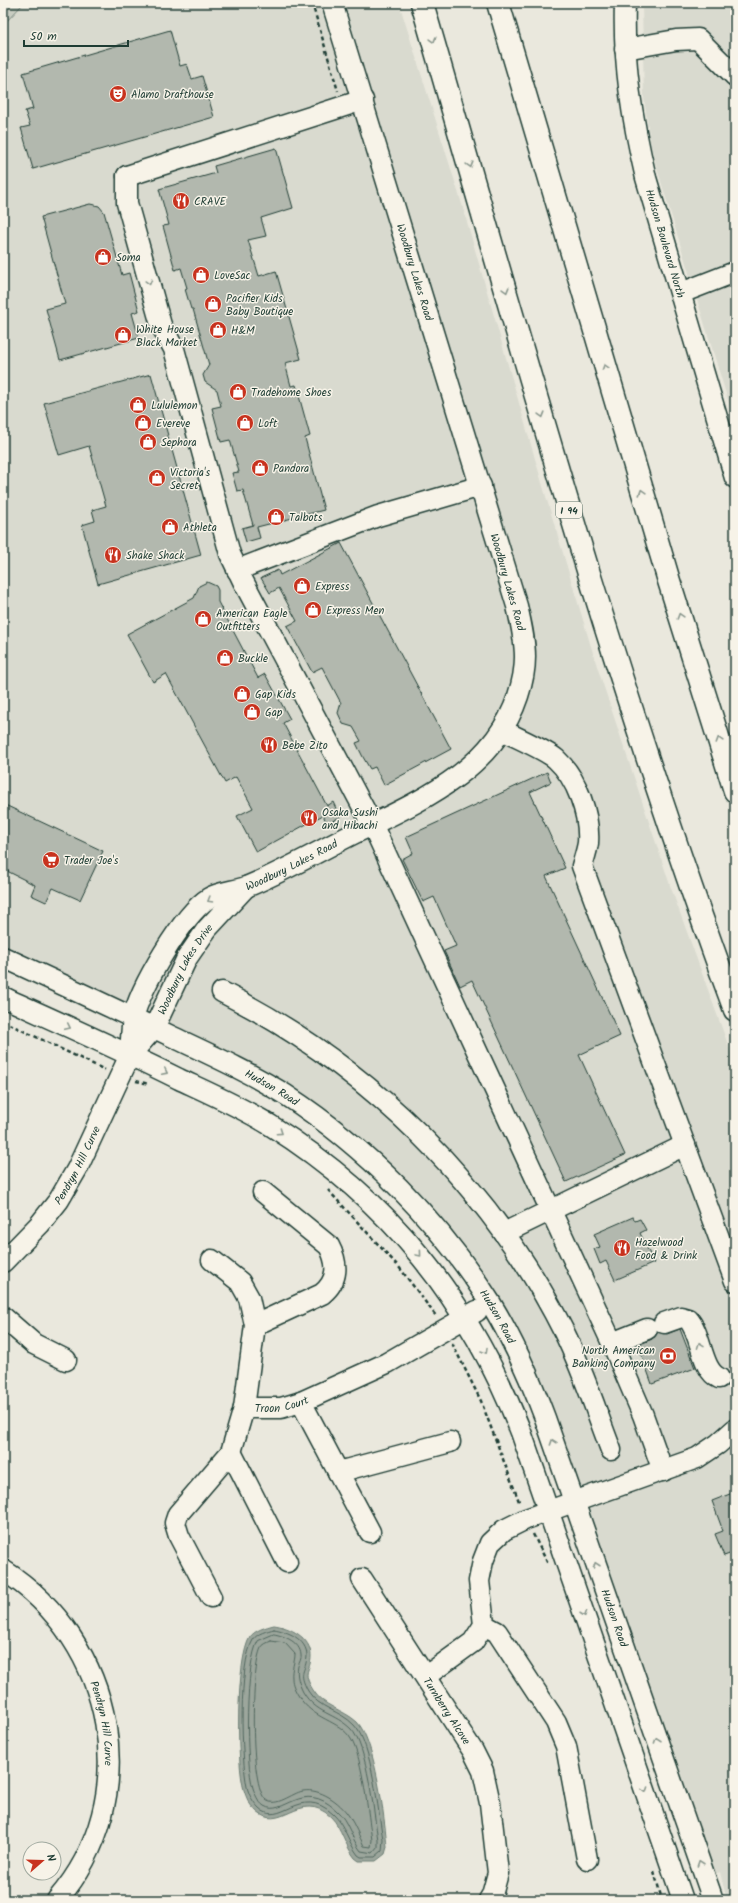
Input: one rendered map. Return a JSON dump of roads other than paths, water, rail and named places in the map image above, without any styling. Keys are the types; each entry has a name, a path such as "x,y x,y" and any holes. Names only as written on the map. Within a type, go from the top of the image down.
{"highway":[{"name":"I 94","path":"422,3 609,642 660,800 735,1010"},
{"path":"498,3 667,574 735,791"},
{"path":"503,3 512,49"}],"street":[{"name":"Woodbury Lakes Road","path":"130,1055 133,1018 142,996 168,943 188,918 209,898 246,887 372,824 454,779 470,768 488,750 502,730 513,709 522,681 525,658 523,631 517,606 332,3"},
{"name":"Hudson Boulevard North","path":"625,3 625,49 635,131 646,178 735,478"},
{"path":"625,49 676,40 698,40 735,76"},
{"path":"363,100 127,176 127,202 161,325 174,349 227,544 237,570 372,824 612,1343 643,1415 663,1471"},
{"path":"681,293 735,272"},
{"path":"237,570 378,516 481,486"},
{"path":"502,730 555,758 570,774 586,817 588,843 582,866 735,1282"},
{"name":"Woodbury Lakes Drive","path":"130,1055 154,1028 187,958 207,929 246,887"},
{"name":"Hudson Road","path":"3,958 245,1072 285,1095 356,1149 388,1177 416,1206 466,1267 490,1303 517,1352 534,1388 713,1900"},
{"path":"222,992 285,1027 316,1047 392,1108 453,1170 504,1233 526,1265 564,1332 580,1367 611,1450"},
{"path":"3,997 130,1055 269,1124 335,1171 389,1220 420,1254 465,1317 491,1362 509,1400 683,1900"},
{"name":"Pendryn Hill Curve","path":"3,1262 40,1224 59,1200 77,1169 130,1055"},
{"path":"504,1233 685,1145"},
{"path":"255,1324 322,1294 330,1288 336,1275 335,1257 329,1246 263,1192"},
{"path":"212,1260 240,1282 249,1298 255,1324 244,1408"},
{"name":"Troon Court","path":"211,1597 179,1536 175,1523 178,1514 231,1452 244,1408 281,1408 301,1402 387,1362 446,1330 490,1303"},
{"path":"3,1317 34,1344 66,1360"},
{"path":"612,1343 681,1317 688,1319 694,1327 710,1371 719,1378"},
{"path":"301,1402 370,1532"},
{"path":"587,1859 566,1746 556,1722 497,1632 484,1625 479,1581 483,1561 490,1543 504,1530 526,1519 697,1458 718,1444 735,1429"},
{"path":"338,1472 450,1442"},
{"path":"231,1452 287,1562"},
{"name":"Pendryn Hill Curve","path":"3,1570 43,1601 74,1641 92,1672 103,1708 108,1743 108,1784 100,1824 84,1860 57,1900"},
{"path":"362,1579 426,1676"},
{"name":"Turnberry Alcove","path":"484,1625 473,1642 426,1676 473,1750 483,1771 490,1803 498,1873 492,1895 489,1900"},
{"path":"666,1850 693,1842"}],"water":[{"path":"274,1625 286,1628 303,1638 310,1649 311,1661 307,1675 313,1690 322,1700 357,1722 363,1731 374,1762 386,1835 387,1847 385,1854 376,1861 359,1861 355,1858 335,1821 320,1809 309,1807 272,1818 263,1816 254,1809 247,1798 241,1777 239,1736 242,1667 245,1649 250,1637 264,1628"}],"place":[{"name":"Alamo Drafthouse","path":"118,94"},
{"name":"CRAVE","path":"181,201"},
{"name":"Soma","path":"103,257"},
{"name":"LoveSac","path":"201,275"},
{"name":"Pacifier Kids Baby Boutique","path":"213,304"},
{"name":"H&M","path":"218,330"},
{"name":"White House Black Market","path":"123,335"},
{"name":"Tradehome Shoes","path":"238,392"},
{"name":"Lululemon","path":"138,405"},
{"name":"Evereve","path":"143,423"},
{"name":"Loft","path":"245,423"},
{"name":"Sephora","path":"148,442"},
{"name":"Pandora","path":"260,468"},
{"name":"Victoria's Secret","path":"157,478"},
{"name":"Talbots","path":"276,517"},
{"name":"Athleta","path":"170,527"},
{"name":"Shake Shack","path":"113,555"},
{"name":"Express","path":"302,586"},
{"name":"Express Men","path":"313,610"},
{"name":"American Eagle Outfitters","path":"203,619"},
{"name":"Buckle","path":"225,658"},
{"name":"Gap Kids","path":"242,694"},
{"name":"Gap","path":"252,712"},
{"name":"Bebe Zito","path":"269,745"},
{"name":"Osaka Sushi and Hibachi","path":"309,818"},
{"name":"Trader Joe's","path":"51,860"},
{"name":"Hazelwood Food & Drink","path":"622,1248"},
{"name":"North American Banking Company","path":"668,1356"}]}
